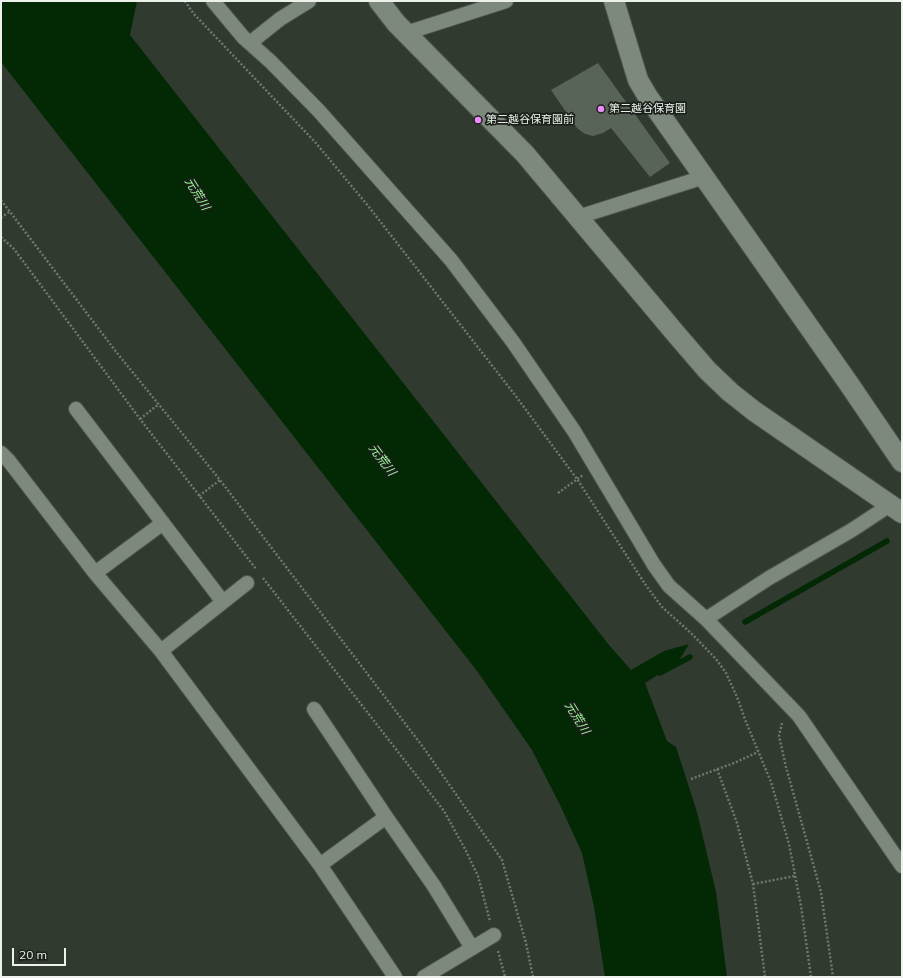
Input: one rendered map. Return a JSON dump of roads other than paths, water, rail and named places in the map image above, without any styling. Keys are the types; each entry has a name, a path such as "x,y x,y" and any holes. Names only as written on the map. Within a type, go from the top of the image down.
{"street":[{"path":"213,1 243,37 271,62 319,111 451,260 508,336 574,431 654,565 669,586 706,619 799,716 902,866"},
{"path":"250,43 280,19 309,1"},
{"path":"379,1 396,23 525,154 707,370 730,392 754,411 896,509 852,530 769,578 706,619"},
{"path":"406,33 506,1"},
{"path":"614,1 638,80 648,97 902,462"},
{"path":"578,217 704,176"},
{"path":"76,409 223,602"},
{"path":"1,454 9,461 95,573 161,651 320,864 396,977"},
{"path":"95,573 163,523"},
{"path":"161,651 247,583"},
{"path":"314,709 434,886 472,948"},
{"path":"320,864 386,817"},
{"path":"424,977 494,935"}],"water":[{"name":"元荒川","path":"1,1 137,1 130,35 609,645 631,670 664,651 689,644 678,662 645,683 667,741 676,747 697,812 716,892 727,977 605,977 594,907 582,853 532,750 477,671 1,62"}],"waterway":[{"path":"745,622 887,541"},
{"path":"660,673 690,657"}],"place":[{"name":"第二越谷保育園","path":"601,109"},
{"name":"第二越谷保育園前","path":"478,120"}]}
